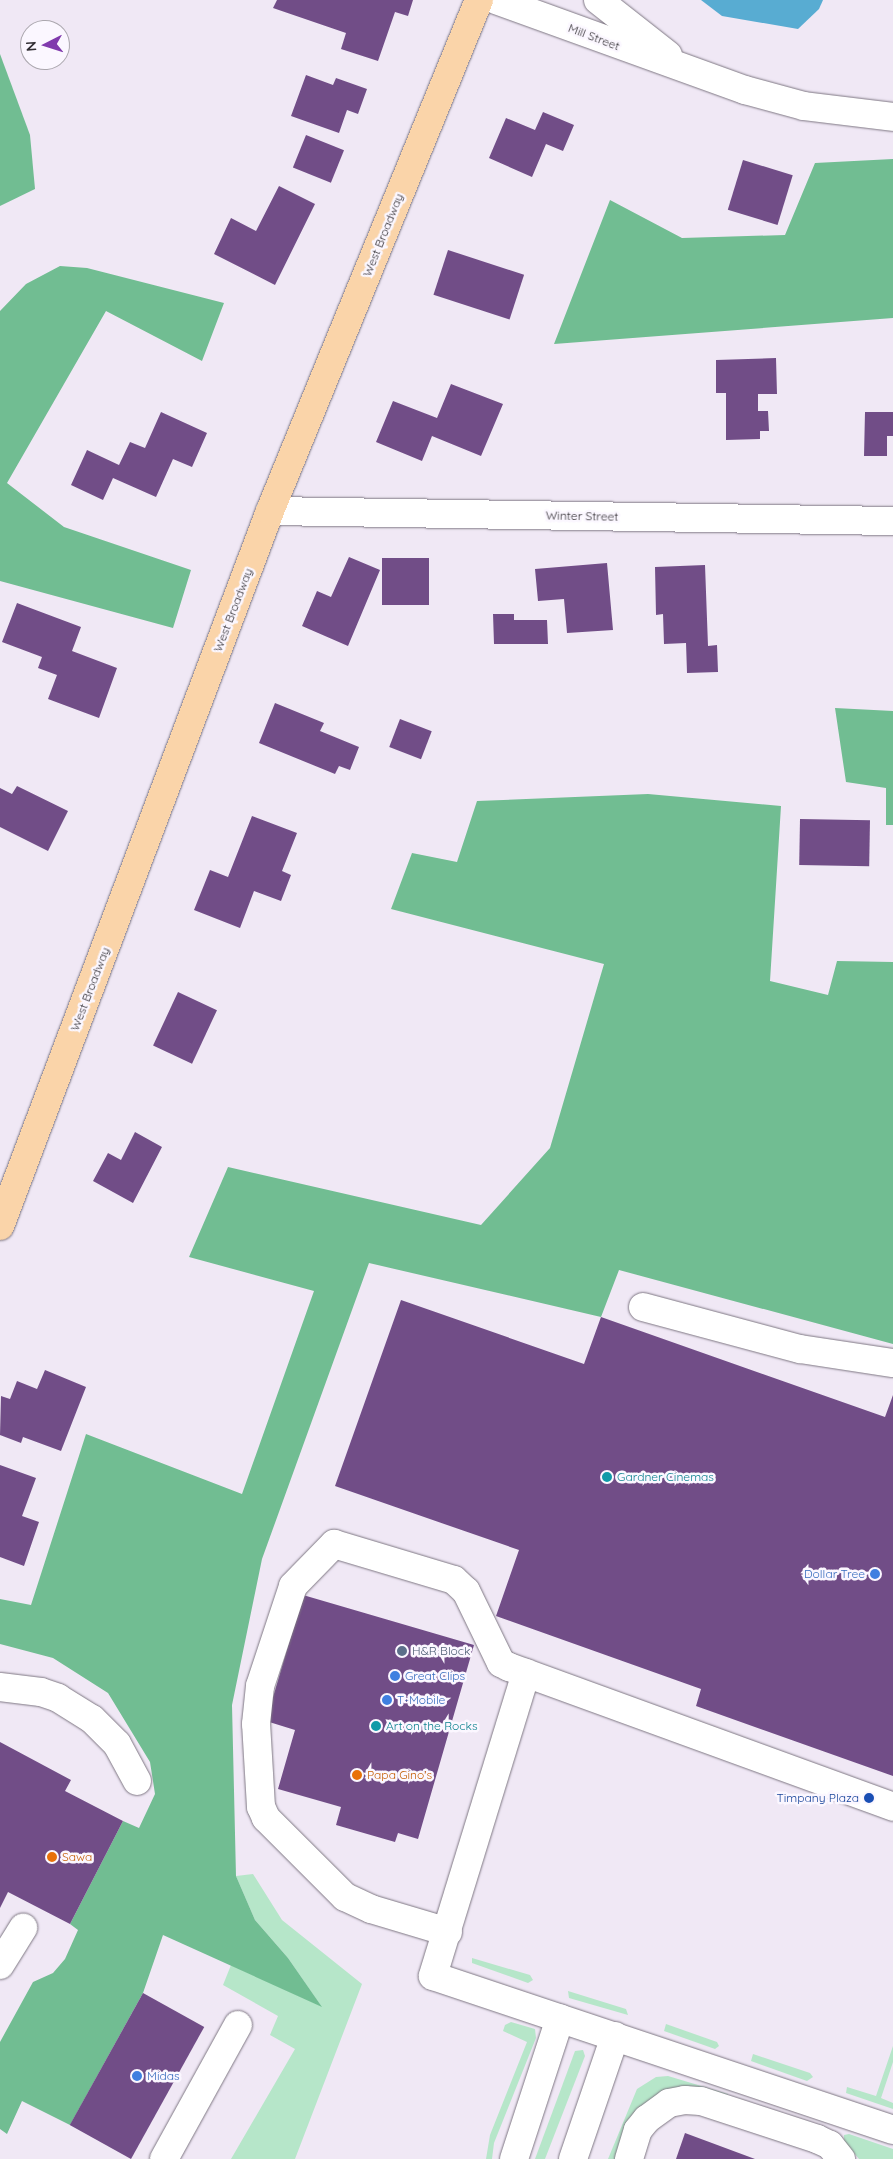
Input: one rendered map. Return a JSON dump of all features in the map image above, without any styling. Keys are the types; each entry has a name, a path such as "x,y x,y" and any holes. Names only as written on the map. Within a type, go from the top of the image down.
{"main road":[{"name":"West Broadway","path":"0,1226 270,511 480,0"}],"street":[{"name":"Mill Street","path":"496,0 694,73 804,106 893,117"},
{"name":"Mill Street","path":"598,0 694,73"},
{"name":"Winter Street","path":"270,511 893,521"},
{"path":"643,1306 800,1348 893,1363"},
{"path":"448,1932 371,1910 345,1897 266,1818 261,1807 256,1705 266,1667 293,1586 329,1547 341,1544 454,1580 466,1591 501,1663 893,1807"},
{"path":"526,1673 433,1976 893,2130"},
{"path":"0,1687 40,1692 58,1698 92,1719 117,1744 137,1781"},
{"path":"0,1965 23,1928"},
{"path":"514,2159 560,2018"},
{"path":"164,2159 238,2025"},
{"path":"573,2159 615,2036"},
{"path":"629,2159 638,2130 647,2118 669,2103 684,2100 701,2101 817,2139 830,2145 841,2159"},
{"path":"647,2159 660,2127 673,2119 688,2116 817,2159"}],"green space":[{"path":"0,54 30,135 35,189 0,206"},
{"path":"893,159 893,318 554,344 610,200 682,238 785,235 815,163"},
{"path":"60,266 87,268 224,303 202,361 106,311 7,483 64,527 191,570 173,628 0,581 0,311 26,284"},
{"path":"835,708 893,711 893,825 886,825 886,788 846,782"},
{"path":"648,794 781,806 770,981 828,995 837,961 893,962 893,1344 619,1270 601,1317 369,1263 262,1559 232,1705 236,1876 255,1920 288,1958 322,2007 163,1935 143,1993 70,2125 22,2101 7,2134 0,2129 0,2042 33,1982 53,1973 65,1959 78,1930 70,1924 123,1821 139,1828 155,1794 150,1762 108,1693 53,1658 0,1644 0,1599 31,1605 86,1434 242,1494 314,1291 189,1257 228,1167 481,1225 550,1148 604,964 391,909 412,853 457,862 477,801"},
{"path":"253,1874 282,1920 362,1984 295,2159 231,2159 295,2049 270,2035 278,2016 223,1985 231,1965 321,2006 288,1958 255,1920 236,1876"},
{"path":"472,1958 530,1975 533,1980 528,1983 472,1963"},
{"path":"568,1991 626,2009 628,2015 569,1998"},
{"path":"511,2022 535,2029 536,2038 494,2143 492,2159 486,2159 490,2135 527,2042 503,2031 505,2025"},
{"path":"666,2024 717,2042 719,2046 715,2049 664,2031"},
{"path":"893,2046 893,2062 881,2098 893,2103 893,2109 846,2093 847,2087 876,2096"},
{"path":"583,2050 585,2056 545,2159 535,2159 575,2051"},
{"path":"753,2054 810,2073 813,2077 807,2081 751,2061"},
{"path":"668,2076 728,2094 726,2100 698,2091 620,2159 608,2159 637,2089 656,2077"},
{"path":"849,2134 893,2149 893,2159 859,2159 844,2141 844,2135"}],"water":[{"path":"701,0 823,0 819,9 798,29 722,16"}],"building":[{"path":"277,0 413,0 408,16 395,12 378,61 341,49 346,33 273,8"},
{"path":"306,75 333,85 336,78 367,89 358,114 347,110 339,133 291,116"},
{"path":"543,112 574,125 563,151 546,144 532,177 489,158 506,118 535,130"},
{"path":"306,135 344,150 331,183 293,167"},
{"path":"743,160 793,175 778,225 728,210"},
{"path":"279,186 315,204 275,285 214,254 231,218 256,231"},
{"path":"448,250 524,275 510,319 433,295"},
{"path":"776,358 777,394 758,394 758,411 768,411 769,431 760,431 760,439 726,440 726,393 716,393 716,360"},
{"path":"451,384 503,404 481,456 432,436 422,461 376,442 393,401 437,418"},
{"path":"161,412 207,433 192,467 173,459 156,497 113,478 103,500 71,485 87,450 119,465 130,442 145,448"},
{"path":"865,412 893,412 893,436 887,436 887,456 864,456"},
{"path":"349,557 380,570 348,646 302,626 317,591 331,597"},
{"path":"382,558 429,558 429,605 382,605"},
{"path":"607,563 613,630 567,633 564,599 538,601 535,569"},
{"path":"705,565 708,646 717,645 718,672 687,673 686,643 664,644 663,614 656,615 655,567"},
{"path":"17,603 81,627 72,651 117,668 99,718 48,699 57,675 38,668 42,657 2,642"},
{"path":"493,614 514,614 514,620 547,620 548,644 494,644"},
{"path":"275,703 324,723 320,731 359,747 350,770 339,766 335,774 259,743"},
{"path":"400,719 432,731 421,759 389,747"},
{"path":"17,786 68,811 48,851 0,827 0,788 12,794"},
{"path":"252,816 297,833 282,871 291,875 281,901 254,891 240,928 194,910 210,870 228,877"},
{"path":"800,819 870,820 869,866 799,865"},
{"path":"178,992 217,1010 192,1064 153,1045"},
{"path":"135,1132 162,1147 133,1203 93,1181 108,1153 121,1160"},
{"path":"401,1300 584,1364 601,1317 885,1417 893,1395 893,1776 696,1706 701,1689 496,1616 519,1550 335,1486"},
{"path":"45,1370 86,1387 61,1451 23,1437 21,1443 0,1435 1,1396 10,1399 17,1381 37,1389"},
{"path":"0,1465 36,1478 22,1516 39,1522 24,1566 0,1557"},
{"path":"303,1595 474,1645 418,1839 398,1833 395,1842 336,1825 341,1807 278,1789 295,1730 266,1721"},
{"name":"Sawa","path":"0,1742 71,1780 65,1791 123,1821 70,1924 8,1892 0,1908"},
{"name":"Midas","path":"143,1993 204,2027 131,2159 70,2125"},
{"path":"685,2133 755,2159 676,2159"}],"place":[{"name":"Gardner Cinemas","path":"607,1477"},
{"name":"Dollar Tree","path":"875,1574"},
{"name":"H&R Block","path":"402,1651"},
{"name":"Great Clips","path":"395,1676"},
{"name":"T-Mobile","path":"387,1700"},
{"name":"Art on the Rocks","path":"376,1726"},
{"name":"Papa Gino's","path":"357,1775"},
{"name":"Timpany Plaza","path":"869,1798"},
{"name":"Sawa","path":"52,1857"},
{"name":"Midas","path":"137,2076"}]}
